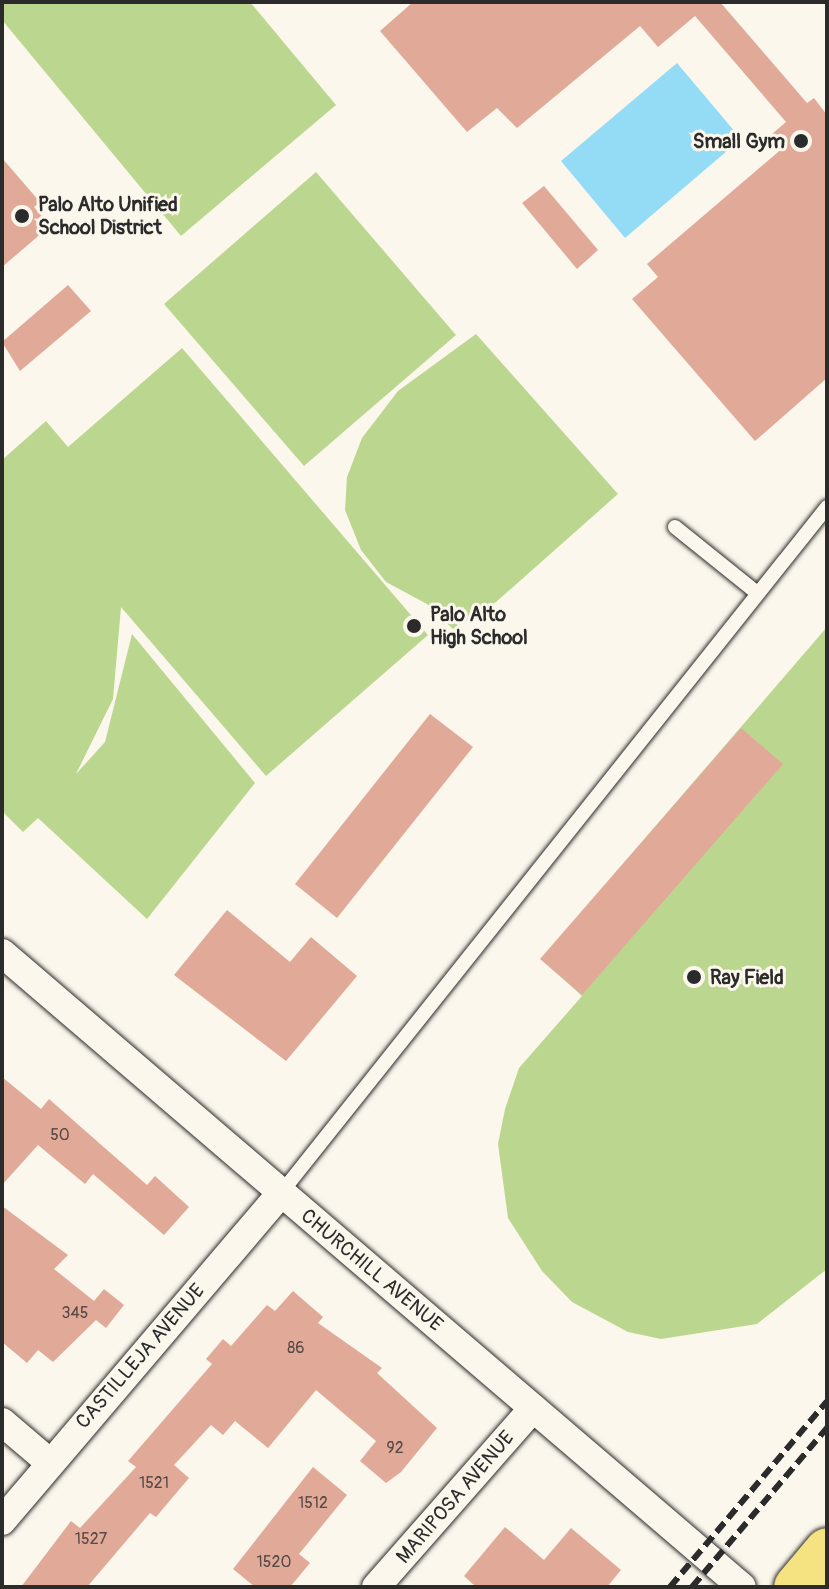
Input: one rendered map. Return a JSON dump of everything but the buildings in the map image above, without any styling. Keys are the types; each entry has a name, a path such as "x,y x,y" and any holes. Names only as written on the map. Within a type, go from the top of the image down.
{"main road":[{"path":"796,1587 827,1550"}],"street":[{"name":"CHURCHILL AVENUE","path":"2,953 742,1587"},
{"name":"CASTILLEJA AVENUE","path":"2,1521 49,1462 281,1193"},
{"name":"MARIPOSA AVENUE","path":"376,1587 533,1408"},
{"path":"2,1422 49,1462"}],"lane":[{"path":"281,1193 827,507"},
{"path":"675,527 757,593"}],"green space":[{"path":"2,2 250,2 336,105 181,236 2,20"},
{"path":"316,172 456,335 304,466 164,304"},
{"path":"476,334 618,494 496,602 453,629 427,604 386,582 361,550 345,510 347,477 362,438 398,391"},
{"path":"182,348 428,635 266,776 121,607 113,699 76,774 105,742 132,634 255,783 147,919 38,818 23,832 2,811 2,460 46,421 68,447"},
{"name":"Ray Field","path":"827,627 827,1269 757,1324 661,1339 628,1332 572,1302 542,1271 508,1218 498,1144 505,1109 519,1068 582,996 541,959"}],"water":[{"path":"677,63 741,139 625,238 561,161"}],"railway":[{"path":"670,1587 827,1401"},
{"path":"692,1587 827,1428"}],"place":[{"name":"Small Gym","path":"801,141"},
{"name":"Palo Alto Unified School District","path":"22,216"},
{"name":"Palo Alto High School","path":"414,626"},
{"name":"Ray Field","path":"694,977"}]}
